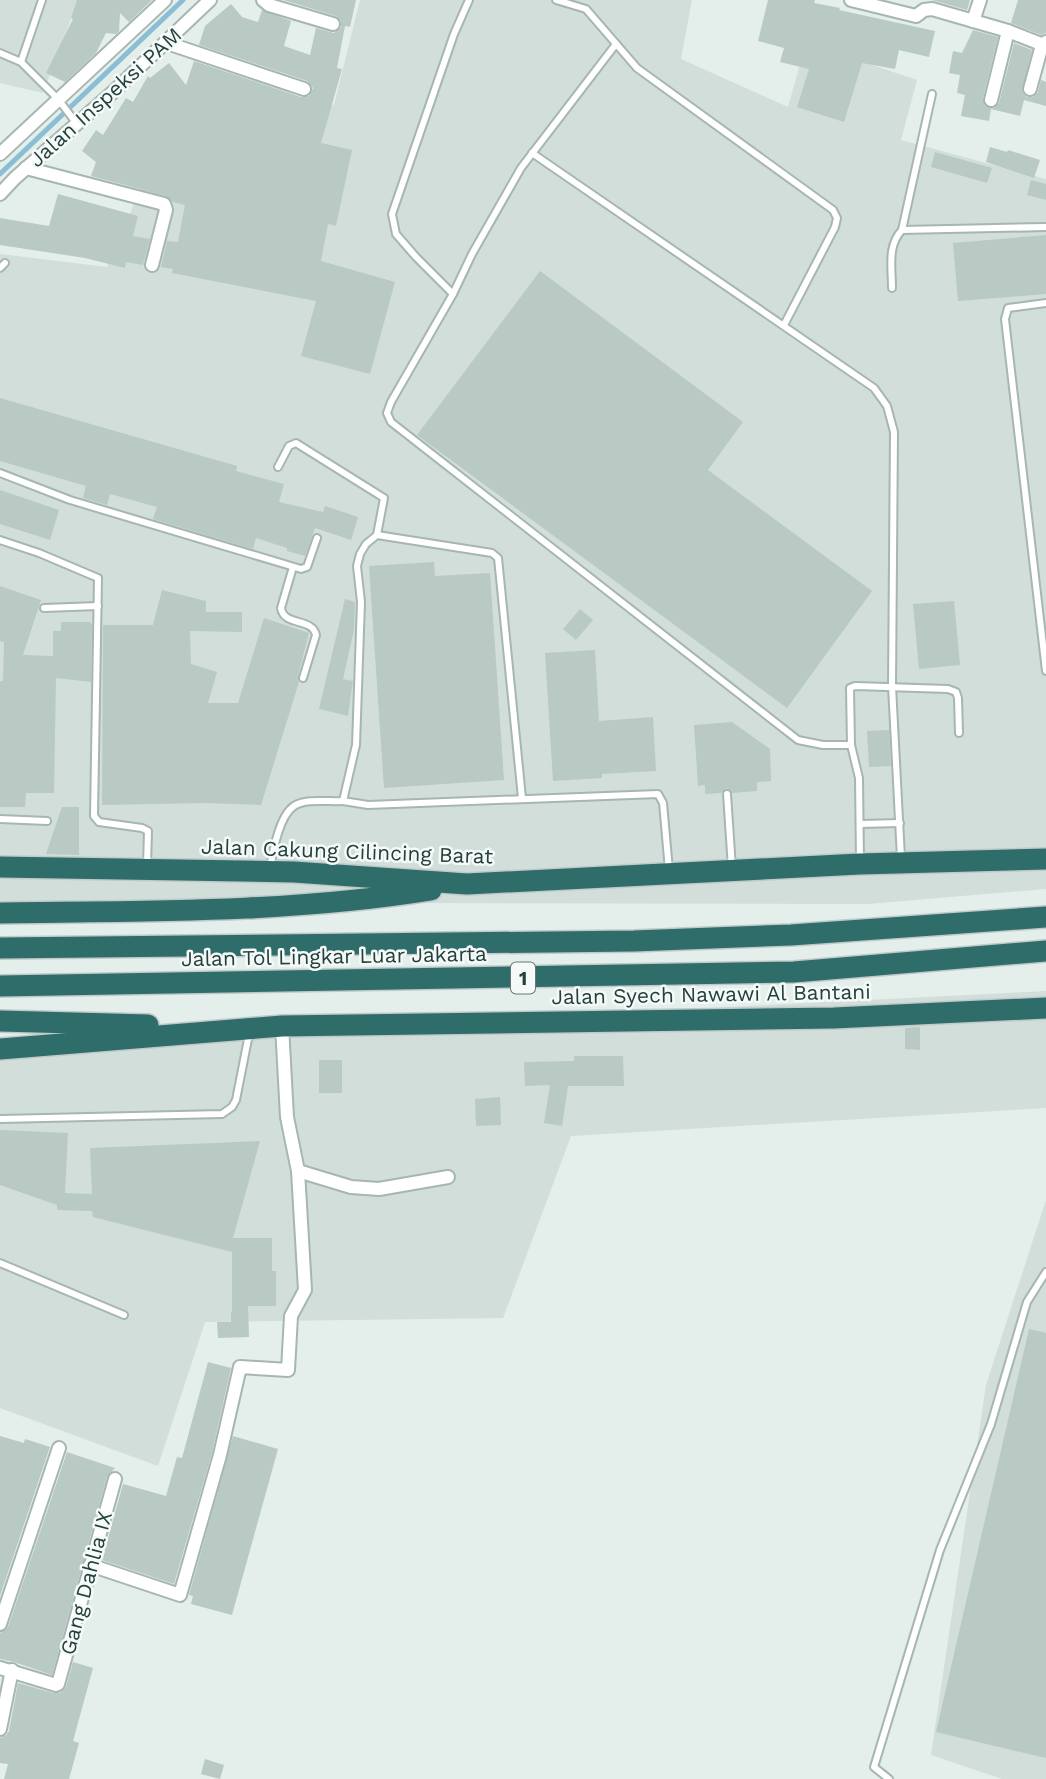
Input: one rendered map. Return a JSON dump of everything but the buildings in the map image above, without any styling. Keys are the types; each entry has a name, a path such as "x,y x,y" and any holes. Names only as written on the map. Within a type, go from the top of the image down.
{"highway":[{"path":"902,862 1046,859"},
{"name":"Jalan Cakung Cilincing Barat","path":"0,867 269,872 467,884 902,862"},
{"path":"0,913 109,912 344,901 467,884"},
{"name":"Jalan Tol Lingkar Luar Jakarta","path":"0,948 634,941 791,935 1046,917"},
{"name":"Jalan Tol Lingkar Luar Jakarta","path":"0,986 794,972 1046,951"},
{"name":"Jalan Syech Nawawi Al Bantani","path":"250,1027 834,1018 1046,1008"},
{"path":"0,1021 250,1027"},
{"path":"0,1049 250,1027"}],"street":[{"path":"0,154 60,101 165,0"},
{"name":"Jalan Inspeksi PAM","path":"0,194 167,43 210,0"},
{"path":"263,0 269,5 333,24"},
{"path":"851,0 916,16 924,10 932,9 1045,44 1030,89"},
{"path":"973,21 980,0"},
{"path":"991,100 1008,32"},
{"path":"167,43 304,89"},
{"path":"26,168 164,204 166,210 152,265"},
{"path":"90,1565 180,1595 220,1455 240,1367 288,1370 291,1316 305,1290 298,1171 287,1117 282,1026"},
{"path":"298,1171 351,1187 379,1189 448,1177"},
{"path":"0,1624 59,1448"},
{"name":"Gang Dahlia IX","path":"6,1669 58,1684 115,1479"},
{"path":"0,1729 6,1669"}],"lane":[{"path":"21,62 42,0"},
{"path":"453,294 396,234 392,214 454,34 469,0"},
{"path":"556,0 586,9 637,68 833,211 837,218 835,227 784,324"},
{"path":"616,44 532,153 472,254 453,294 387,413 391,422 798,740 823,745 851,745"},
{"path":"0,53 21,62 60,101 76,123"},
{"path":"892,288 893,242 902,230 932,94"},
{"path":"532,153 874,388 887,406 894,432 892,686 902,862"},
{"path":"902,230 1046,227"},
{"path":"1046,303 1008,308 1005,319 1044,633 1046,671"},
{"path":"278,467 289,446 296,443 383,495 384,500 377,535 366,544 357,566 361,602 356,745 343,802"},
{"path":"0,473 82,504 293,567 307,567 317,538"},
{"path":"377,535 492,553 498,558 522,798"},
{"path":"0,540 96,577 99,581 94,816 99,822 148,831 146,869"},
{"path":"293,567 281,614 285,618 311,626 316,635 303,678"},
{"path":"44,608 98,606"},
{"path":"860,864 859,778 851,745 850,688 892,686 948,689 956,692 959,733"},
{"path":"269,872 275,841 288,812 306,802 368,805 658,794 663,803 669,873"},
{"path":"727,794 732,870"},
{"path":"0,818 47,821"},
{"path":"860,824 900,823"},
{"path":"0,1119 222,1114 229,1110 236,1100 250,1027"},
{"path":"0,1263 124,1314"},
{"path":"889,1779 874,1767 936,1563 991,1424 1027,1302 1046,1272"}],"shaded area":[{"path":"0,0 78,0 43,93 0,83"},
{"path":"360,0 692,0 681,59 788,107 806,43 917,80 901,140 1046,179 1046,889 868,904 0,902 0,254 107,267 182,91 334,105"},
{"path":"1046,991 1046,1108 571,1136 503,1318 205,1322 158,1466 0,1408 0,1037 429,1022"},
{"path":"1046,1200 1046,1779 1002,1779 931,1755 986,1385"}],"waterway":[{"path":"0,174 183,0"}]}
